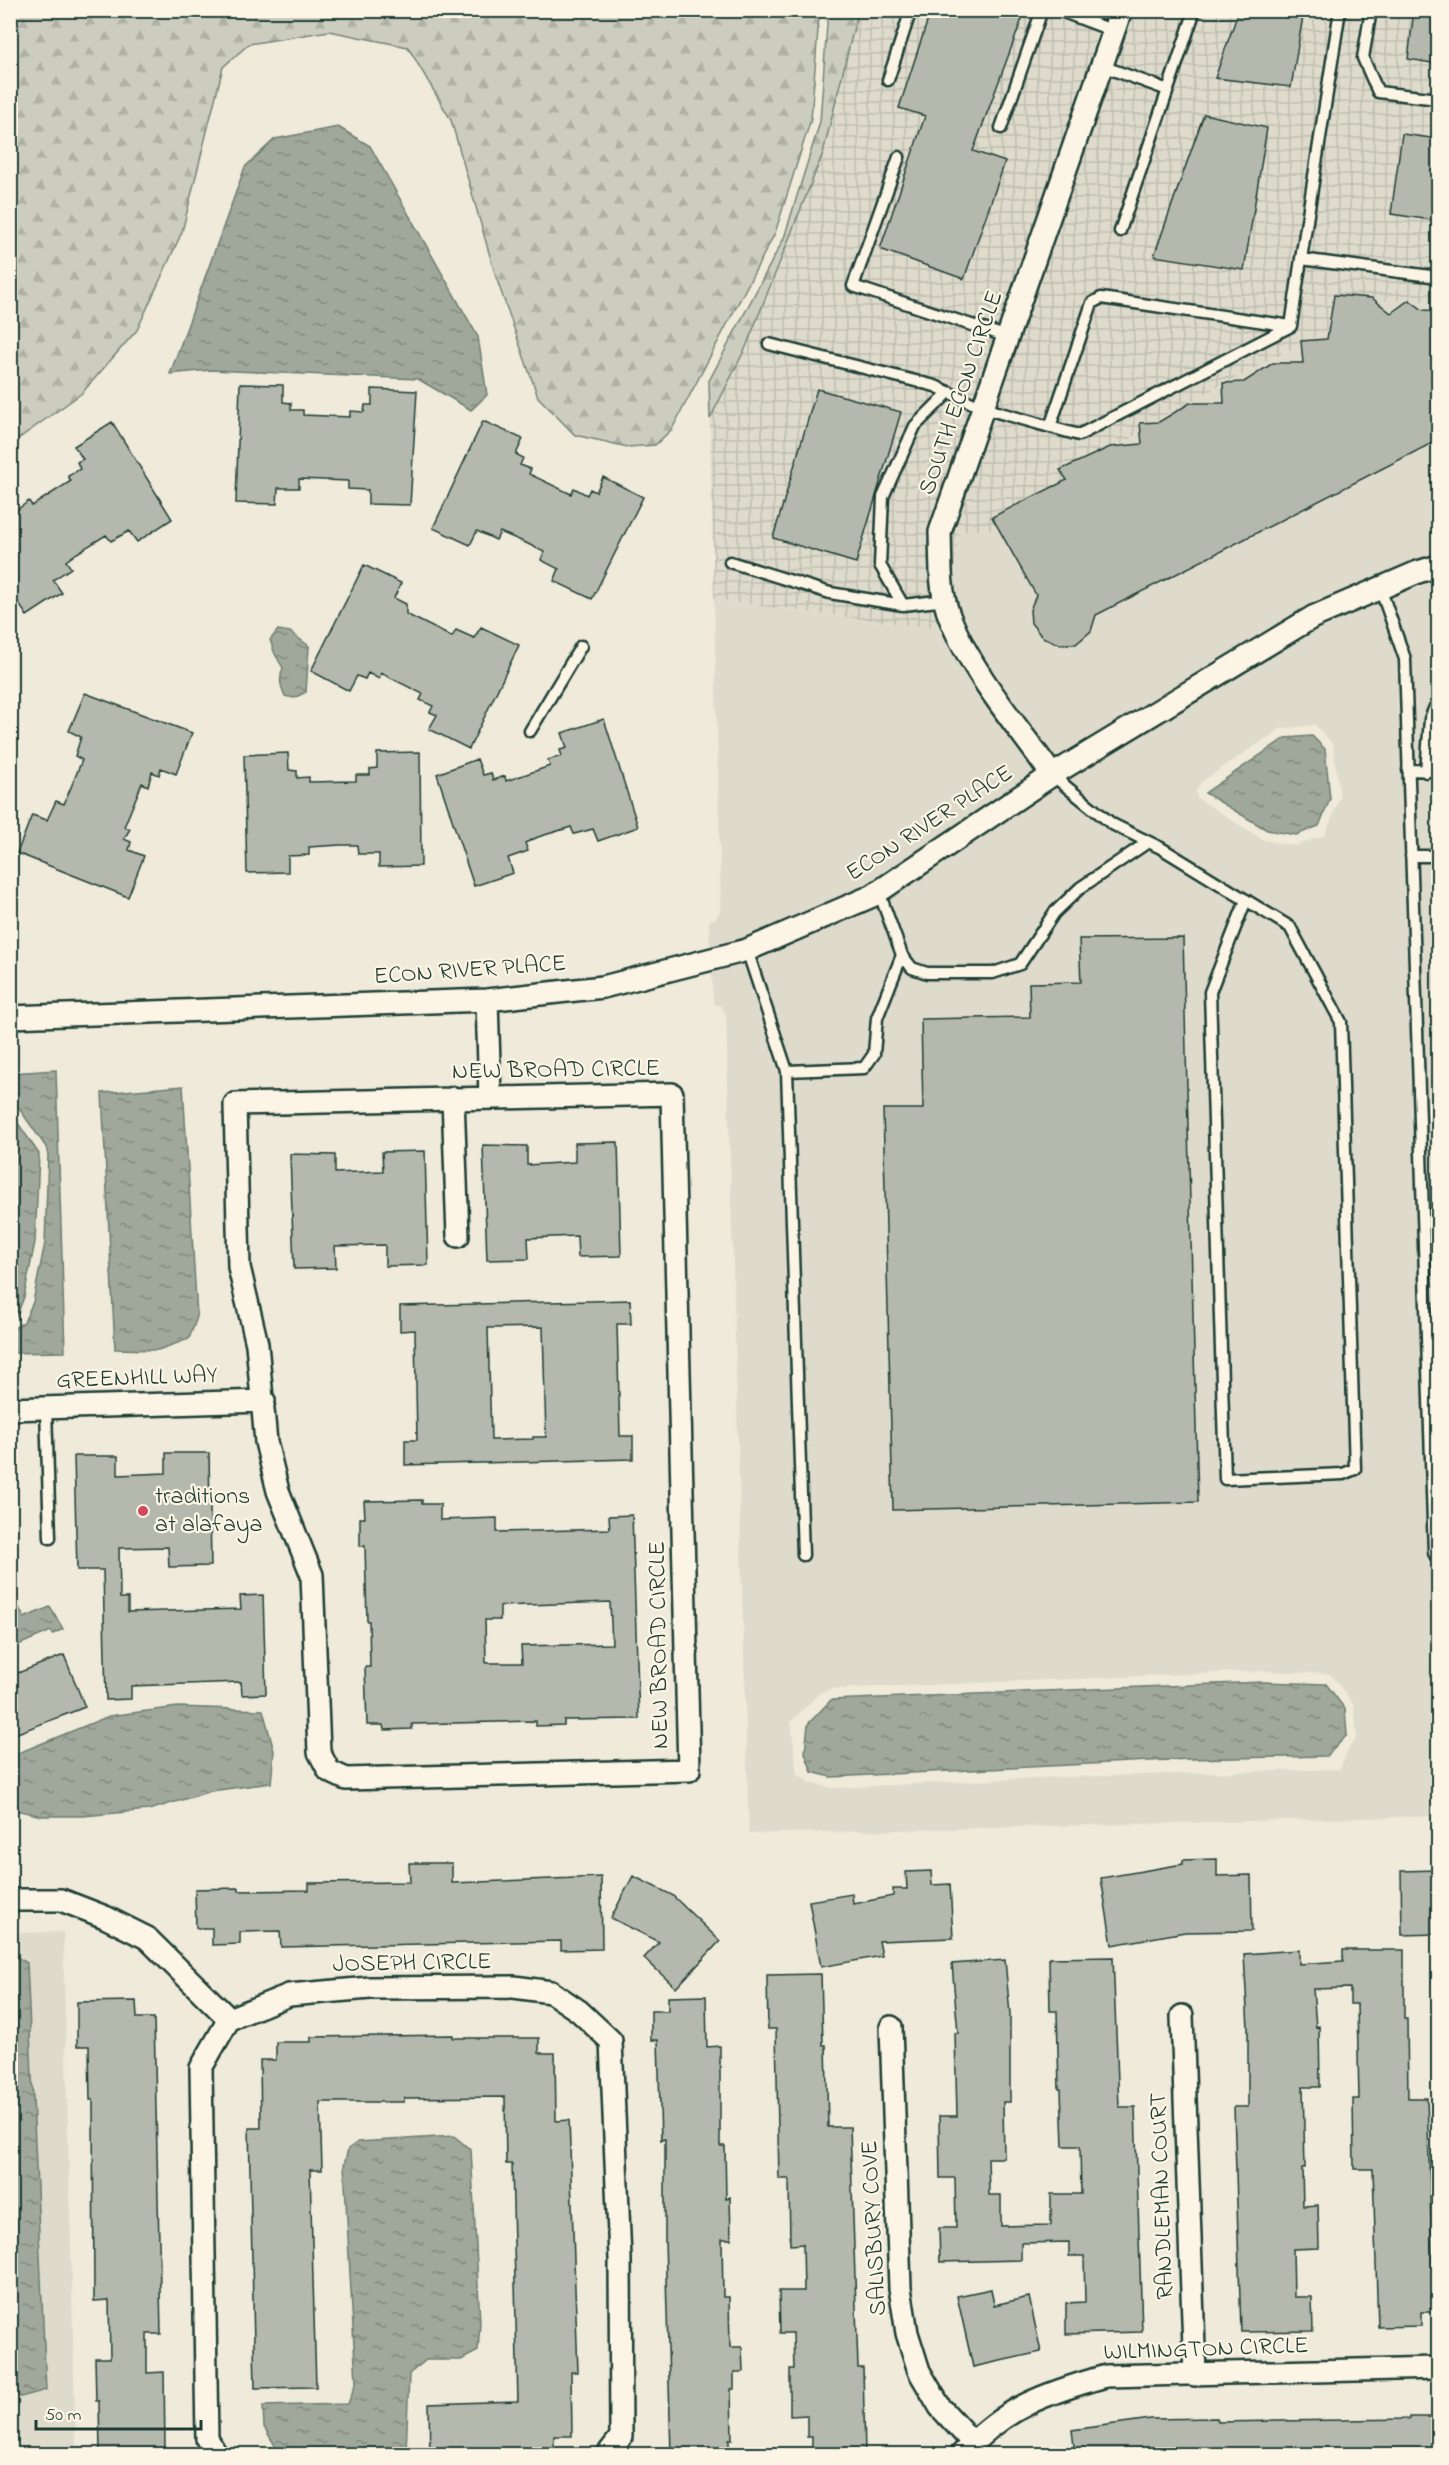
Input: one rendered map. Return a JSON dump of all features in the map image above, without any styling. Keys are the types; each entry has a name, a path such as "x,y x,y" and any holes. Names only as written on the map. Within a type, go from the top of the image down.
{"street":[{"name":"SOUTH ECON CIRCLE","path":"1052,775 980,674 950,617 941,578 940,532 1121,10"},
{"name":"ECON RIVER PLACE","path":"10,1017 486,1000 603,987 747,950 879,892 1052,775 1313,617 1380,588 1438,567"},
{"path":"486,1000 490,1097"},
{"name":"NEW BROAD CIRCLE","path":"672,1094 689,1770 346,1779 328,1771 319,1752 312,1575 278,1491 266,1442 257,1344 239,1267 235,1104 453,1098 672,1094"},
{"path":"453,1098 458,1236"},
{"name":"GREENHILL WAY","path":"10,1409 264,1401"},
{"path":"10,1899 61,1900 105,1917 147,1938 229,2019 201,2068 207,2439 216,2454"},
{"name":"JOSEPH CIRCLE","path":"229,2019 289,1995 370,1988 514,1987 551,1992 579,2010 611,2041 620,2259 621,2437 608,2454"},
{"name":"RANDLEMAN COURT","path":"1182,2016 1195,2375"},
{"name":"SALISBURY COVE","path":"891,2027 900,2288 907,2333 920,2371 940,2407 968,2449"},
{"name":"WILMINGTON CIRCLE","path":"968,2449 1004,2416 1053,2391 1106,2376 1438,2368"}],"lane":[{"path":"888,80 911,10"},
{"path":"1001,128 1042,10"},
{"path":"1058,10 1114,31"},
{"path":"1120,231 1195,10"},
{"path":"1291,326 1340,10"},
{"path":"1371,10 1363,58 1378,92 1438,99"},
{"path":"1102,66 1168,90"},
{"path":"899,157 853,286 1008,337"},
{"path":"1301,259 1438,277"},
{"path":"1050,427 1092,303 1101,298 1291,326"},
{"path":"769,344 935,386 984,408 1079,435 1291,326"},
{"path":"903,605 880,565 883,497 915,426 949,392"},
{"path":"730,562 830,593 903,605 946,600"},
{"path":"1380,588 1405,659 1434,1553 1438,1560"},
{"path":"530,731 581,646"},
{"path":"1426,772 1430,719 1438,705"},
{"path":"1408,770 1438,771"},
{"path":"1052,775 1112,824 1148,842 1246,900 1290,927 1341,1022 1355,1469 1343,1474 1225,1479 1210,992 1246,900"},
{"path":"879,892 902,955 912,968 927,973 993,973 1020,964 1054,913 1063,904 1080,888 1148,842"},
{"path":"1411,856 1438,856"},
{"path":"747,950 787,1071 803,1555"},
{"path":"787,1071 864,1068 874,1054 877,1018 902,955"},
{"path":"46,1408 50,1538"}],"shaded area":[{"path":"858,11 1109,11 930,527 930,581 939,620 944,630 714,600 710,419 746,347 823,153"},
{"path":"1133,11 1438,11 1438,301 1384,301 1172,411 994,529 959,532 953,582 952,534"},
{"path":"1384,301 1438,301 1438,553 1414,560 1308,606 1055,758 989,666 960,612 953,582 959,532 994,529 1172,411"},
{"path":"1438,580 1438,1658 1431,1658 1438,1759 1438,1816 749,1834 726,1015 721,1006 714,1004 711,973 750,963 878,907 1059,785 1318,629 1375,603","holes":["1315,725 1333,744 1340,798 1325,835 1295,846 1263,840 1197,798 1196,791 1200,783 1280,729","1263,1671 1329,1674 1333,1677 1354,1705 1357,1738 1348,1749 1340,1769 1036,1778 832,1788 810,1783 803,1777 797,1776 791,1722 819,1693 831,1689"]},
{"path":"714,600 944,630 970,680 1035,771 867,885 744,938 710,947 709,921 716,918 721,909"},
{"path":"63,1932 76,2454 11,2454 10,1933"}],"green space":[{"path":"11,10 818,10 819,17 811,119 775,233 672,429 655,445 628,447 575,435 538,397 496,277 451,120 408,47 329,31 249,44 223,67 182,232 137,330 82,393 11,444"},
{"path":"828,11 858,11 823,153 746,347 710,419 709,381 784,238 820,122"}],"water":[{"path":"338,127 370,146 478,337 487,395 471,410 418,379 210,370 170,374 245,167 275,139"},
{"path":"278,630 290,632 309,646 306,692 294,698 285,696 283,692 281,679 283,668 270,640"},
{"path":"1312,736 1325,749 1330,799 1319,826 1296,835 1267,830 1205,793 1285,738"},
{"path":"56,1070 65,1352 11,1353 11,1330 24,1322 33,1302 45,1243 48,1155 46,1147 11,1100 11,1073"},
{"path":"183,1086 197,1317 189,1339 158,1350 115,1349 102,1093"},
{"path":"11,1113 39,1154 35,1242 24,1297 17,1315 11,1318"},
{"path":"18,1605 24,1618 50,1607 63,1629 53,1634 51,1631 16,1646 11,1633 10,1609"},
{"path":"1263,1682 1326,1684 1345,1709 1347,1735 1327,1756 1189,1759 831,1777 812,1772 805,1753 808,1724 831,1700"},
{"path":"178,1707 263,1710 274,1751 271,1783 211,1791 149,1810 83,1816 42,1816 11,1809 11,1756 109,1716"},
{"path":"11,1954 27,1963 46,2390 21,2397 10,2392"},
{"path":"454,2136 471,2150 480,2323 478,2351 461,2360 426,2360 409,2374 406,2454 280,2454 264,2427 263,2406 348,2404 356,2382 344,2165 348,2149 358,2142"}],"building":[{"path":"931,10 1000,10 1022,19 973,151 1005,162 964,279 880,249 925,116 899,108"},
{"path":"1239,10 1304,10 1291,87 1215,78"},
{"path":"1414,10 1438,10 1438,64 1408,59"},
{"path":"1204,114 1267,128 1244,270 1154,256"},
{"path":"1402,134 1438,139 1438,221 1391,214"},
{"path":"1334,295 1372,298 1391,313 1409,300 1423,310 1438,311 1438,440 1096,615 1091,631 1076,644 1059,644 1042,637 1031,623 1030,610 1036,595 992,517 1067,480 1060,470 1110,447 1142,444 1140,423 1159,422 1190,403 1224,403 1223,383 1244,382 1273,363 1303,363 1301,341 1327,339"},
{"path":"240,384 283,385 283,402 291,403 291,410 303,410 303,415 350,417 350,411 364,412 365,405 372,405 372,389 417,391 410,505 368,504 368,490 348,489 348,481 299,479 299,488 278,488 277,504 236,503"},
{"path":"817,389 901,412 856,563 773,538"},
{"path":"483,421 523,439 516,454 523,458 520,465 531,469 529,474 571,494 574,488 587,495 590,489 596,492 603,477 643,497 592,599 554,581 559,569 541,560 544,552 526,543 500,532 496,540 477,531 470,545 433,528"},
{"path":"112,422 172,519 137,542 129,531 111,541 106,535 77,553 66,561 71,568 53,580 62,593 27,616 10,590 10,515 29,501 32,506 71,481 68,476 80,469 77,462 83,459 74,446"},
{"path":"364,565 401,583 394,598 406,604 406,614 452,637 456,630 474,638 481,627 519,645 469,749 429,729 437,715 430,712 433,706 420,700 423,694 381,673 379,679 368,673 365,679 357,676 349,691 311,671"},
{"path":"85,693 192,733 176,774 161,768 159,775 152,772 148,786 142,783 124,827 130,829 124,839 131,842 129,850 144,856 128,897 17,853 32,815 47,820 56,801 64,804 82,760 75,756 81,737 69,731"},
{"path":"604,719 638,827 598,841 593,829 574,834 571,827 538,837 525,843 528,851 508,858 513,873 474,886 437,774 477,759 483,775 491,773 493,780 505,776 506,781 550,766 548,760 562,756 560,750 567,748 562,733"},
{"path":"420,752 421,866 379,867 379,854 358,854 357,845 340,845 309,847 309,855 288,856 288,872 247,873 244,755 288,753 289,770 297,771 297,778 309,777 309,782 356,781 356,775 370,775 370,769 377,768 377,753"},
{"path":"1183,938 1198,1502 893,1510 883,1109 923,1109 921,1019 1030,1017 1029,983 1081,982 1079,939"},
{"path":"618,1142 621,1256 578,1257 577,1236 528,1238 529,1259 487,1260 483,1145 527,1146 527,1165 575,1162 575,1143"},
{"path":"425,1151 428,1265 385,1266 385,1245 335,1246 336,1268 294,1269 290,1154 335,1155 335,1173 383,1171 382,1152"},
{"path":"630,1300 631,1324 617,1324 620,1436 633,1436 633,1459 405,1465 405,1440 417,1440 415,1330 400,1331 400,1306","holes":["543,1327 546,1437 491,1440 488,1328"]},
{"path":"166,1453 209,1453 211,1566 169,1567 168,1547 119,1548 120,1598 128,1598 128,1612 241,1609 240,1596 263,1595 266,1694 242,1695 241,1682 131,1686 131,1699 106,1700 103,1570 77,1570 74,1456 118,1456 118,1475 166,1473"},
{"path":"422,1500 422,1504 440,1504 440,1520 497,1518 497,1532 610,1529 609,1516 632,1515 639,1719 564,1720 564,1725 536,1726 536,1721 412,1724 412,1729 384,1730 383,1725 367,1725 365,1667 370,1667 369,1621 367,1621 365,1546 360,1546 360,1518 365,1518 364,1501","holes":["610,1602 612,1644 521,1646 522,1663 486,1663 485,1620 500,1620 500,1606"]},
{"path":"64,1655 85,1707 10,1736 10,1676"},
{"path":"1217,1859 1217,1876 1251,1875 1252,1931 1185,1932 1112,1945 1101,1878 1183,1864 1183,1860"},
{"path":"409,1863 452,1863 452,1883 601,1877 602,1949 561,1950 561,1941 281,1947 280,1931 240,1932 240,1944 212,1945 212,1928 196,1928 195,1889 309,1890 309,1883 410,1882"},
{"path":"1438,1870 1438,1934 1402,1935 1401,1871"},
{"path":"931,1871 932,1885 950,1884 953,1938 879,1941 882,1956 821,1967 809,1901 852,1894 853,1904 893,1896 893,1889 907,1889 906,1872"},
{"path":"633,1876 672,1895 720,1941 676,1988 644,1958 659,1942 611,1918"},
{"path":"1299,1950 1299,1964 1343,1961 1343,1950 1404,1950 1404,2019 1407,2019 1408,2098 1427,2098 1434,2312 1421,2312 1421,2326 1378,2327 1373,2169 1354,2169 1353,2099 1359,2099 1357,2004 1350,2004 1350,1988 1313,1989 1316,2027 1319,2026 1320,2087 1303,2087 1305,2168 1302,2168 1303,2206 1318,2205 1319,2248 1293,2249 1294,2297 1312,2297 1313,2331 1241,2332 1234,2107 1248,2107 1248,2028 1244,1954"},
{"path":"1113,1957 1119,2107 1135,2107 1142,2332 1066,2334 1066,2303 1085,2302 1084,2256 1069,2256 1069,2242 1021,2243 1021,2260 940,2262 939,2228 956,2228 955,2178 940,2178 939,2116 957,2116 955,2033 958,2033 952,1964 1005,1960 1010,2014 1010,2102 1003,2102 1004,2158 988,2158 989,2195 1001,2195 1001,2226 1051,2225 1051,2194 1081,2194 1080,2146 1063,2146 1057,2011 1050,2011 1049,1958"},
{"path":"821,1974 828,2127 850,2127 858,2368 863,2368 865,2454 812,2454 812,2437 807,2437 807,2415 790,2416 790,2369 794,2369 793,2333 780,2333 779,2291 804,2291 803,2244 790,2245 789,2179 779,2179 776,2029 768,2029 767,1975"},
{"path":"706,1996 707,2047 720,2046 720,2146 725,2146 726,2198 730,2197 731,2239 722,2239 723,2297 729,2297 730,2347 742,2347 743,2372 734,2372 734,2389 731,2389 732,2439 729,2439 729,2454 671,2454 665,2240 665,2139 661,2140 658,2040 651,2040 651,2011 668,2011 668,1997"},
{"path":"136,2001 137,2018 154,2018 161,2334 147,2334 147,2373 164,2372 165,2450 100,2451 95,2358 110,2358 109,2300 94,2301 93,2100 90,2100 89,2046 77,2046 77,2002"},
{"path":"453,2035 453,2038 539,2038 539,2053 555,2053 556,2121 569,2120 578,2372 571,2372 572,2436 554,2436 554,2453 430,2454 429,2404 518,2401 512,2164 506,2164 505,2097 404,2098 404,2102 320,2102 322,2170 310,2170 316,2387 255,2388 249,2128 261,2128 260,2060 276,2060 276,2042 311,2042 311,2037"},
{"path":"991,2289 994,2305 1029,2297 1041,2352 973,2367 957,2296"},
{"path":"1409,2417 1438,2417 1438,2454 1075,2454 1072,2430 1151,2419 1217,2418 1218,2422 1409,2419"}],"place":[{"name":"traditions at alafaya","path":"143,1511"}]}
